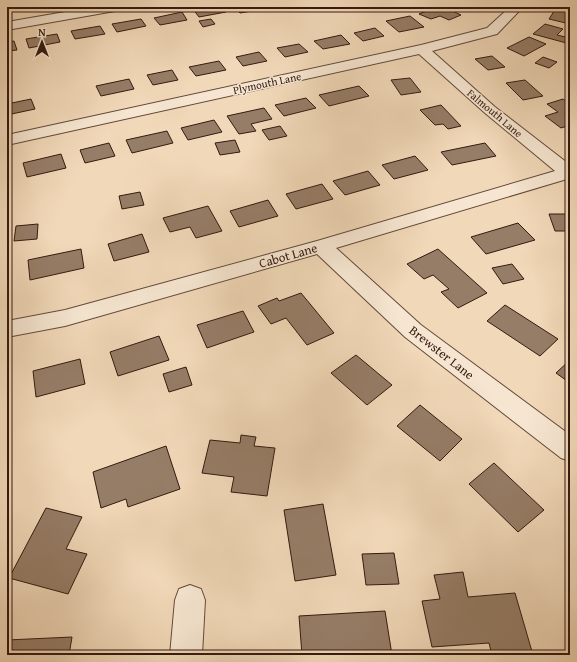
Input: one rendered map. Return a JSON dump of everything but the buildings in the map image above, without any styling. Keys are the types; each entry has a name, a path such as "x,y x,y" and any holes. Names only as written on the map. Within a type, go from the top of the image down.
{"street":[{"path":"7,26 114,7"},
{"name":"Plymouth Lane","path":"7,140 422,49 492,31 517,7"},
{"name":"Falmouth Lane","path":"422,49 490,110 569,174"},
{"name":"Cabot Lane","path":"7,328 65,318 322,246 569,174"},
{"name":"Brewster Lane","path":"322,246 413,331 570,450"},
{"path":"186,655 190,600"}]}
